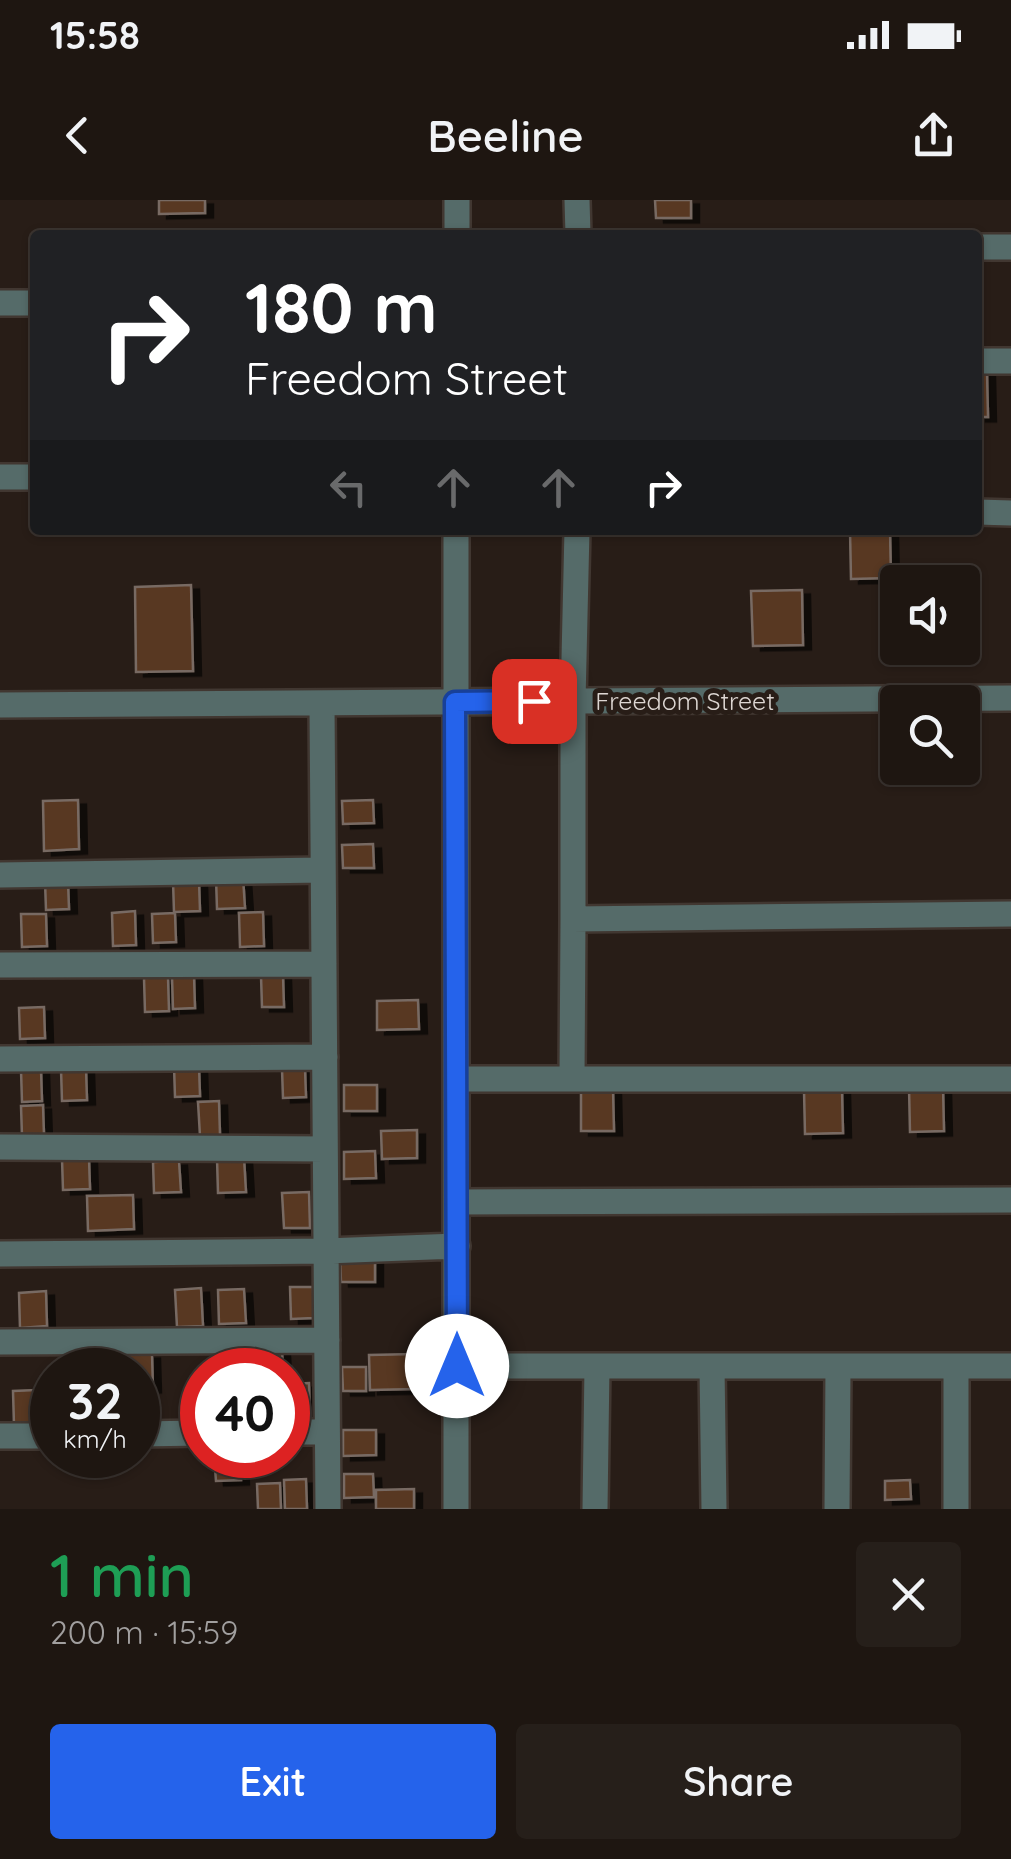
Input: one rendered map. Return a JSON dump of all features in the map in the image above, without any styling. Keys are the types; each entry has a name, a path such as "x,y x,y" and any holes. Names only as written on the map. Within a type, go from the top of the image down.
{"street":[{"path":"457,200 457,230"},
{"path":"577,200 578,230"},
{"path":"982,247 1011,248"},
{"path":"0,303 30,303"},
{"path":"982,361 1011,361"},
{"path":"0,477 30,477"},
{"path":"982,512 1011,513"},
{"path":"456,535 456,1509"},
{"path":"572,1079 577,535"},
{"name":"Freedom Street","path":"0,705 1011,698"},
{"path":"322,704 328,1509"},
{"path":"0,875 324,870"},
{"path":"573,920 1011,914"},
{"path":"0,965 324,964"},
{"path":"0,1058 325,1057"},
{"path":"457,1080 1011,1079"},
{"path":"0,1147 325,1149"},
{"path":"457,1202 1011,1200"},
{"path":"0,1254 457,1246"},
{"path":"0,1342 327,1340"},
{"path":"457,1366 1011,1366"},
{"path":"595,1509 596,1366"},
{"path":"712,1366 714,1509"},
{"path":"837,1509 838,1366"},
{"path":"956,1366 956,1509"},
{"path":"310,1432 328,1432"},
{"path":"0,1436 30,1436"}],"building":[{"path":"159,200 205,200 205,213 159,214"},
{"path":"655,200 691,200 691,218 656,218"},
{"path":"982,372 987,372 988,417 982,417"},
{"path":"850,535 890,535 891,565 880,565 880,578 851,579"},
{"path":"191,585 193,671 136,672 135,587"},
{"path":"802,590 803,645 753,646 751,591"},
{"path":"78,800 79,849 44,851 43,801"},
{"path":"373,800 374,823 343,824 342,801"},
{"path":"373,844 374,868 343,868 342,845"},
{"path":"243,877 245,908 217,909 216,878"},
{"path":"68,880 69,909 46,910 45,881"},
{"path":"199,880 200,911 174,912 173,881"},
{"path":"135,911 136,945 113,946 112,913"},
{"path":"263,912 264,946 240,947 239,913"},
{"path":"175,913 176,942 153,943 152,914"},
{"path":"21,914 46,914 47,946 22,947"},
{"path":"194,975 195,1008 173,1009 172,977"},
{"path":"283,975 284,1007 262,1007 261,976"},
{"path":"168,977 169,1011 145,1012 144,978"},
{"path":"418,1000 419,1029 377,1030 377,1001"},
{"path":"44,1007 45,1038 20,1039 19,1008"},
{"path":"199,1065 200,1096 175,1097 174,1066"},
{"path":"86,1068 87,1100 62,1101 61,1069"},
{"path":"305,1068 306,1097 283,1098 282,1069"},
{"path":"41,1069 42,1101 22,1102 21,1070"},
{"path":"344,1085 377,1085 377,1111 344,1111"},
{"path":"943,1086 944,1131 910,1132 909,1087"},
{"path":"613,1089 614,1131 581,1131 581,1090"},
{"path":"842,1089 843,1133 805,1134 804,1090"},
{"path":"219,1101 220,1135 200,1136 198,1102"},
{"path":"43,1105 44,1135 22,1136 21,1106"},
{"path":"417,1130 417,1158 382,1159 381,1131"},
{"path":"375,1151 376,1178 344,1179 344,1152"},
{"path":"244,1157 246,1192 218,1193 217,1158"},
{"path":"89,1158 90,1189 63,1190 62,1159"},
{"path":"179,1161 181,1192 154,1193 153,1162"},
{"path":"309,1192 310,1228 284,1228 282,1193"},
{"path":"133,1195 134,1229 88,1231 87,1196"},
{"path":"375,1256 375,1282 341,1282 340,1257"},
{"path":"290,1287 313,1287 314,1318 291,1319"},
{"path":"201,1288 203,1326 177,1327 175,1290"},
{"path":"244,1289 246,1323 219,1324 218,1290"},
{"path":"46,1291 47,1326 20,1328 19,1293"},
{"path":"416,1354 416,1389 370,1390 369,1355"},
{"path":"342,1367 366,1367 366,1391 343,1391"},
{"path":"30,1390 30,1424 14,1425 13,1391"},
{"path":"343,1430 376,1430 376,1455 343,1456"},
{"path":"344,1474 373,1474 374,1497 344,1498"},
{"path":"216,1478 241,1478 241,1480"},
{"path":"306,1479 307,1509 285,1509 284,1480"},
{"path":"910,1480 911,1499 885,1500 885,1481"},
{"path":"280,1483 281,1509 258,1509 257,1484"},
{"path":"414,1489 414,1509 376,1509 376,1490"}],"route":[{"path":"457,1366 455,702 534,701"}]}
